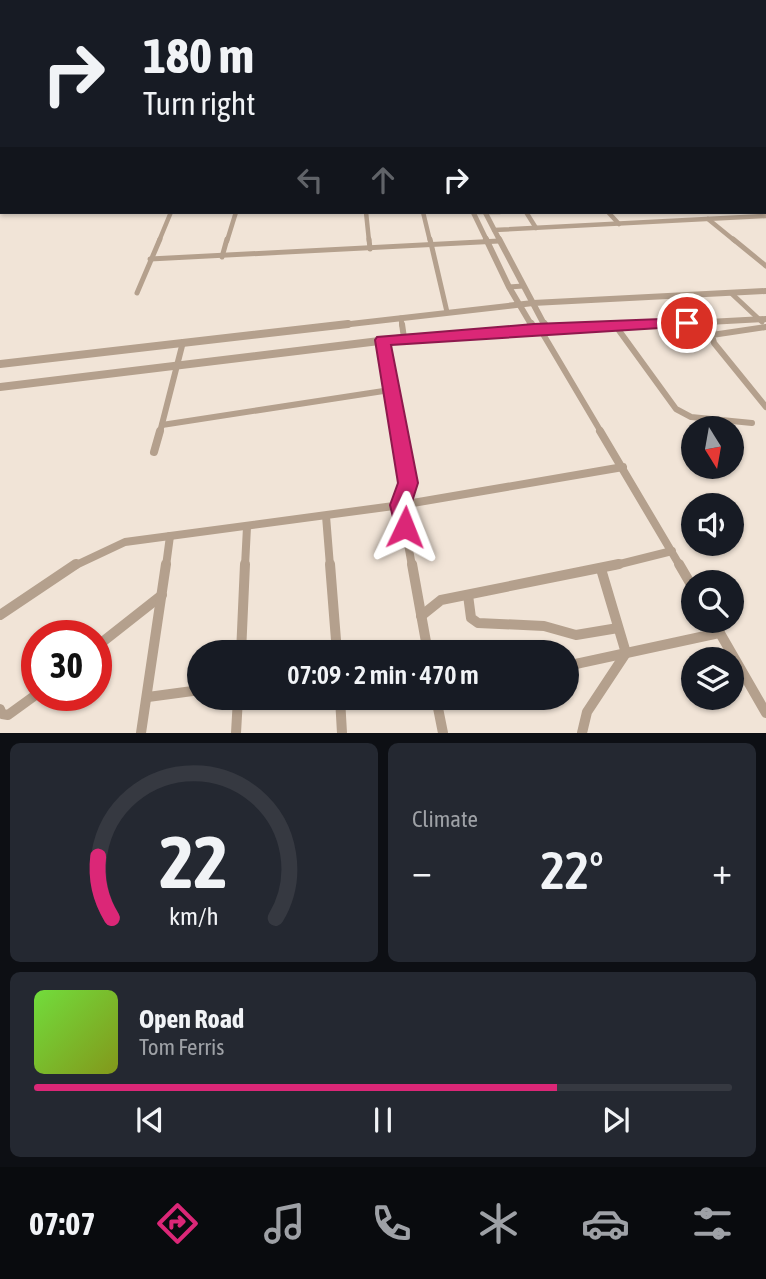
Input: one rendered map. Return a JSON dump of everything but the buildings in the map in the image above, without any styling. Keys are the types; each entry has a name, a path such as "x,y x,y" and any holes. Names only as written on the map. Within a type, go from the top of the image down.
{"street":[{"path":"137,293 170,214"},
{"path":"222,257 235,214"},
{"path":"366,214 370,249"},
{"path":"424,214 447,312"},
{"path":"474,214 519,304 540,329 683,570"},
{"path":"486,214 533,303 540,329"},
{"path":"527,214 536,228"},
{"path":"610,214 619,224"},
{"path":"713,214 718,218"},
{"path":"747,214 751,217"},
{"path":"494,230 766,216"},
{"path":"708,219 766,266"},
{"path":"150,259 499,241"},
{"path":"496,261 509,260"},
{"path":"509,286 523,286"},
{"path":"0,364 519,304 766,291"},
{"path":"731,293 762,319 766,326 738,329 714,334 712,337 766,407"},
{"path":"401,318 404,338"},
{"path":"0,387 404,338 762,319"},
{"path":"615,326 676,409 691,417 752,423"},
{"path":"382,340 408,483 401,505 425,640"},
{"path":"154,452 183,342"},
{"path":"162,425 390,390"},
{"path":"0,615 95,553 125,542 401,505 623,467"},
{"path":"326,516 336,640"},
{"path":"241,640 247,527"},
{"path":"141,733 170,536"},
{"path":"421,616 433,604 601,569 672,551"},
{"path":"601,569 626,653"},
{"path":"112,634 162,595"},
{"path":"468,595 471,618 478,622 544,626 576,635 618,628"},
{"path":"579,663 715,633"},
{"path":"720,633 766,713"},
{"path":"582,733 587,712 626,653"},
{"path":"148,697 187,692"},
{"path":"0,709 2,715 8,715 21,706"},
{"path":"236,733 237,710"},
{"path":"341,710 342,733"},
{"path":"438,710 443,733"}],"route":[{"path":"405,527 401,505 408,483 382,340 534,329 687,323"}]}
